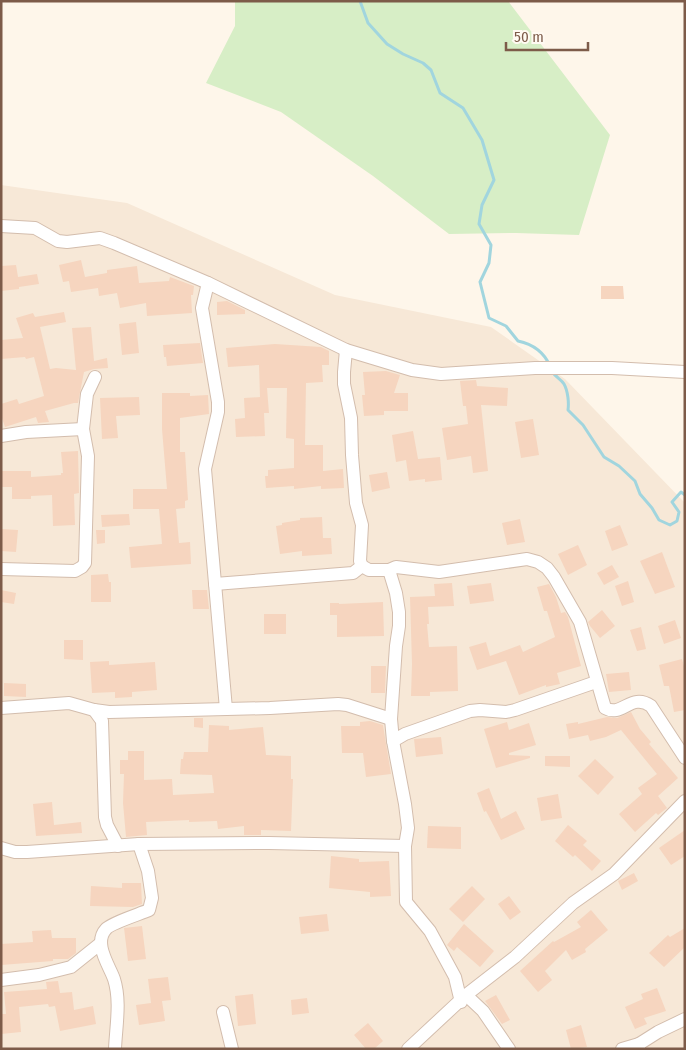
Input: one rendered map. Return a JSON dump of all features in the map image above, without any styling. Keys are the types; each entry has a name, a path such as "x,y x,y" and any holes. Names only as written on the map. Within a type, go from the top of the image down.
{"street":[{"path":"1,226 35,228 58,241 67,242 100,238 208,283 346,350 412,370 441,374 535,368 612,368 685,372"},
{"path":"208,283 202,308 218,402 218,412 205,469 226,709"},
{"path":"346,350 344,384 351,418 356,503 362,525 360,561 362,566 369,570 389,570 396,567 439,572 527,559 538,562 547,568 554,577 580,622 605,708 616,710 636,702 644,702 650,706 685,758"},
{"path":"1,569 75,571 82,568 85,563 88,456 83,429 87,394 95,377"},
{"path":"1,436 26,432 83,429"},
{"path":"215,584 353,573 362,566"},
{"path":"389,570 396,593 399,626 391,719 393,740 406,804 408,828 405,846 406,902 430,931 464,998 483,1011 509,1049"},
{"path":"393,740 460,714 480,710 506,712 515,710 596,682"},
{"path":"1,708 70,703 94,710 106,716 338,704 391,719"},
{"path":"106,716 105,817 118,846"},
{"path":"408,1049 464,998 515,957 573,903 614,874 685,801"},
{"path":"1,848 14,852 27,852 139,844 269,843 405,846"},
{"path":"115,1049 118,996 114,978 101,943 103,933 108,927 149,910 152,898 148,871 139,844"},
{"path":"1,980 38,975 71,966 101,943"},
{"path":"223,1012 232,1049"},
{"path":"622,1049 639,1047 658,1032 685,1019"}],"shaded area":[{"path":"1,185 127,203 335,295 491,327 565,379 685,503 685,1049 1,1049"}],"green space":[{"path":"235,1 508,1 610,135 579,235 516,233 449,234 373,176 281,112 206,83 235,26"}],"building":[{"path":"81,260 85,277 107,273 107,270 137,266 139,283 169,281 170,277 194,286 193,295 191,295 192,313 147,316 146,303 120,308 117,293 99,296 98,288 71,292 69,281 63,282 59,265"},
{"path":"16,265 18,277 37,274 39,284 1,291 1,266"},
{"path":"601,286 623,286 624,299 601,299"},
{"path":"227,301 245,310 245,314 217,315 217,302"},
{"path":"64,312 66,322 40,327 50,369 76,370 72,328 91,327 94,361 107,358 108,368 84,372 78,403 45,411 49,422 38,423 36,417 5,427 1,415 1,404 17,399 19,404 44,396 34,357 26,359 25,357 1,359 1,340 23,338 16,318 33,313 35,317"},
{"path":"136,322 139,353 122,355 119,324"},
{"path":"200,343 203,363 167,366 163,345"},
{"path":"275,344 321,347 329,351 329,365 322,365 323,382 306,383 305,445 323,445 323,471 343,469 344,488 321,489 321,486 294,489 294,486 266,488 265,476 268,476 268,470 294,468 294,439 286,438 287,388 267,388 269,413 264,413 265,436 236,437 235,419 245,418 244,398 260,397 259,365 228,367 226,348"},
{"path":"386,371 400,375 394,393 408,393 408,411 384,411 384,415 364,416 362,395 365,395 363,372"},
{"path":"476,380 477,386 508,388 507,406 481,405 488,471 473,473 471,456 447,460 442,428 468,424 466,406 463,406 460,381"},
{"path":"162,393 190,393 190,396 208,395 209,414 180,418 180,452 185,452 188,500 185,501 185,508 176,509 179,543 190,542 191,564 131,568 129,547 162,544 159,509 133,509 133,489 167,489 162,429"},
{"path":"139,397 140,415 116,416 118,438 102,439 100,398"},
{"path":"533,419 539,455 521,458 515,422"},
{"path":"413,431 418,459 440,457 442,480 425,482 425,479 409,481 406,460 396,462 392,435"},
{"path":"78,451 79,493 74,494 75,525 53,526 52,495 31,496 31,499 12,499 12,487 1,487 1,471 31,471 31,477 61,475 63,473 61,452"},
{"path":"387,472 390,488 372,492 369,475"},
{"path":"129,514 130,525 102,527 101,515"},
{"path":"322,517 323,538 331,538 332,554 302,556 302,551 280,554 276,526 300,520 300,518"},
{"path":"520,519 525,542 507,545 502,523"},
{"path":"620,525 628,545 612,551 605,531"},
{"path":"1,529 18,530 16,552 1,551"},
{"path":"96,530 105,530 105,543 97,544"},
{"path":"578,545 587,565 568,575 558,554"},
{"path":"662,552 675,587 655,594 640,561"},
{"path":"612,565 619,577 604,585 597,573"},
{"path":"108,574 109,582 111,582 111,602 91,602 91,575"},
{"path":"628,581 634,602 622,606 615,586"},
{"path":"452,583 454,606 428,607 429,624 427,624 429,647 457,646 458,691 430,692 430,696 411,696 410,597 435,596 434,584"},
{"path":"491,583 494,601 470,604 467,586"},
{"path":"549,584 561,613 565,612 568,617 581,666 557,673 560,684 546,687 546,685 519,695 506,661 477,670 469,647 486,642 490,656 520,645 523,652 555,637 547,611 544,611 537,587"},
{"path":"1,590 16,593 14,604 1,602"},
{"path":"192,590 207,590 209,609 193,609"},
{"path":"383,602 384,636 337,637 337,615 330,615 330,603"},
{"path":"602,610 615,626 600,638 588,622"},
{"path":"264,614 286,614 286,634 264,634"},
{"path":"675,620 681,638 664,644 658,626"},
{"path":"641,627 646,649 637,651 630,630"},
{"path":"64,640 83,640 83,660 64,659"},
{"path":"682,659 685,670 685,710 674,712 669,686 664,686 659,665"},
{"path":"109,661 109,665 155,662 157,690 132,692 132,697 115,698 115,692 92,693 90,662"},
{"path":"371,666 386,666 385,693 371,693"},
{"path":"629,672 631,690 609,692 606,674"},
{"path":"4,683 26,684 26,697 4,696"},
{"path":"631,712 640,729 651,742 649,744 678,778 658,796 667,808 658,815 656,813 635,832 619,814 642,794 638,788 657,774 621,730 606,737 590,741 588,735 569,739 566,724 578,722 578,724 607,717 617,718"},
{"path":"194,718 203,718 203,728 194,727"},
{"path":"370,721 383,725 391,774 366,777 363,753 342,753 341,726 360,726 360,722"},
{"path":"507,722 509,730 529,723 536,745 509,753 509,755 530,756 530,758 496,768 484,729"},
{"path":"209,725 229,726 229,730 263,727 266,755 291,756 291,779 293,779 291,831 261,830 261,835 244,835 244,826 218,829 217,821 189,822 189,820 146,822 147,835 126,837 123,803 124,774 120,774 120,760 128,760 128,751 144,751 144,780 172,779 173,795 214,793 212,775 180,774 181,759 183,759 184,752 208,752"},
{"path":"441,737 443,754 416,757 414,739"},
{"path":"545,756 570,756 570,767 545,766"},
{"path":"595,759 614,777 598,795 578,776"},
{"path":"489,788 501,819 516,811 525,829 501,840 486,811 484,812 477,793"},
{"path":"558,794 562,818 541,821 537,798"},
{"path":"52,802 54,825 81,822 82,833 36,836 33,804"},
{"path":"568,825 587,841 583,845 601,861 592,871 575,855 573,857 555,841"},
{"path":"428,826 461,827 461,849 427,848"},
{"path":"685,830 685,856 671,865 659,848"},
{"path":"331,856 359,859 359,862 389,861 391,896 370,897 370,892 329,888"},
{"path":"634,873 638,881 622,890 618,881"},
{"path":"122,883 141,883 142,904 133,907 90,906 91,886 122,888"},
{"path":"472,886 485,899 463,922 449,909"},
{"path":"509,896 521,912 510,920 498,904"},
{"path":"591,910 608,930 585,949 586,952 572,960 566,950 545,971 552,980 538,992 520,971 553,941 581,927 577,922"},
{"path":"327,914 329,931 301,934 299,917"},
{"path":"464,924 494,951 480,967 457,947 454,951 447,945"},
{"path":"142,926 146,959 128,961 124,928"},
{"path":"685,928 685,947 664,967 649,953 668,935 670,937"},
{"path":"51,930 52,938 76,938 76,953 68,959 1,965 1,944 33,942 32,931"},
{"path":"168,977 171,1000 162,1001 165,1021 139,1025 136,1005 151,1003 148,979"},
{"path":"58,981 60,993 72,992 74,1010 93,1006 96,1024 60,1031 55,1006 49,1007 48,1004 19,1007 21,1032 1,1034 1,1014 6,1014 4,992 47,989 46,982"},
{"path":"657,988 666,1011 644,1018 647,1024 635,1029 625,1007 643,999 641,994"},
{"path":"253,994 256,1024 238,1026 235,996"},
{"path":"496,995 510,1020 502,1024 485,1001"},
{"path":"307,998 309,1013 292,1015 291,1000"},
{"path":"368,1023 383,1041 374,1049 366,1049 354,1035"},
{"path":"581,1025 587,1047 571,1049 566,1030"}],"waterway":[{"path":"360,1 368,23 387,44 423,63 431,70 440,93 463,108 482,140 494,180 482,205 479,224 491,245 489,263 480,282 489,318 506,326 518,341 537,349 550,366"},
{"path":"552,371 563,382 568,397 568,410 583,425 604,457 619,466 635,481 640,494 659,520 670,525 677,521 679,512 672,502 681,492 685,495"}]}
